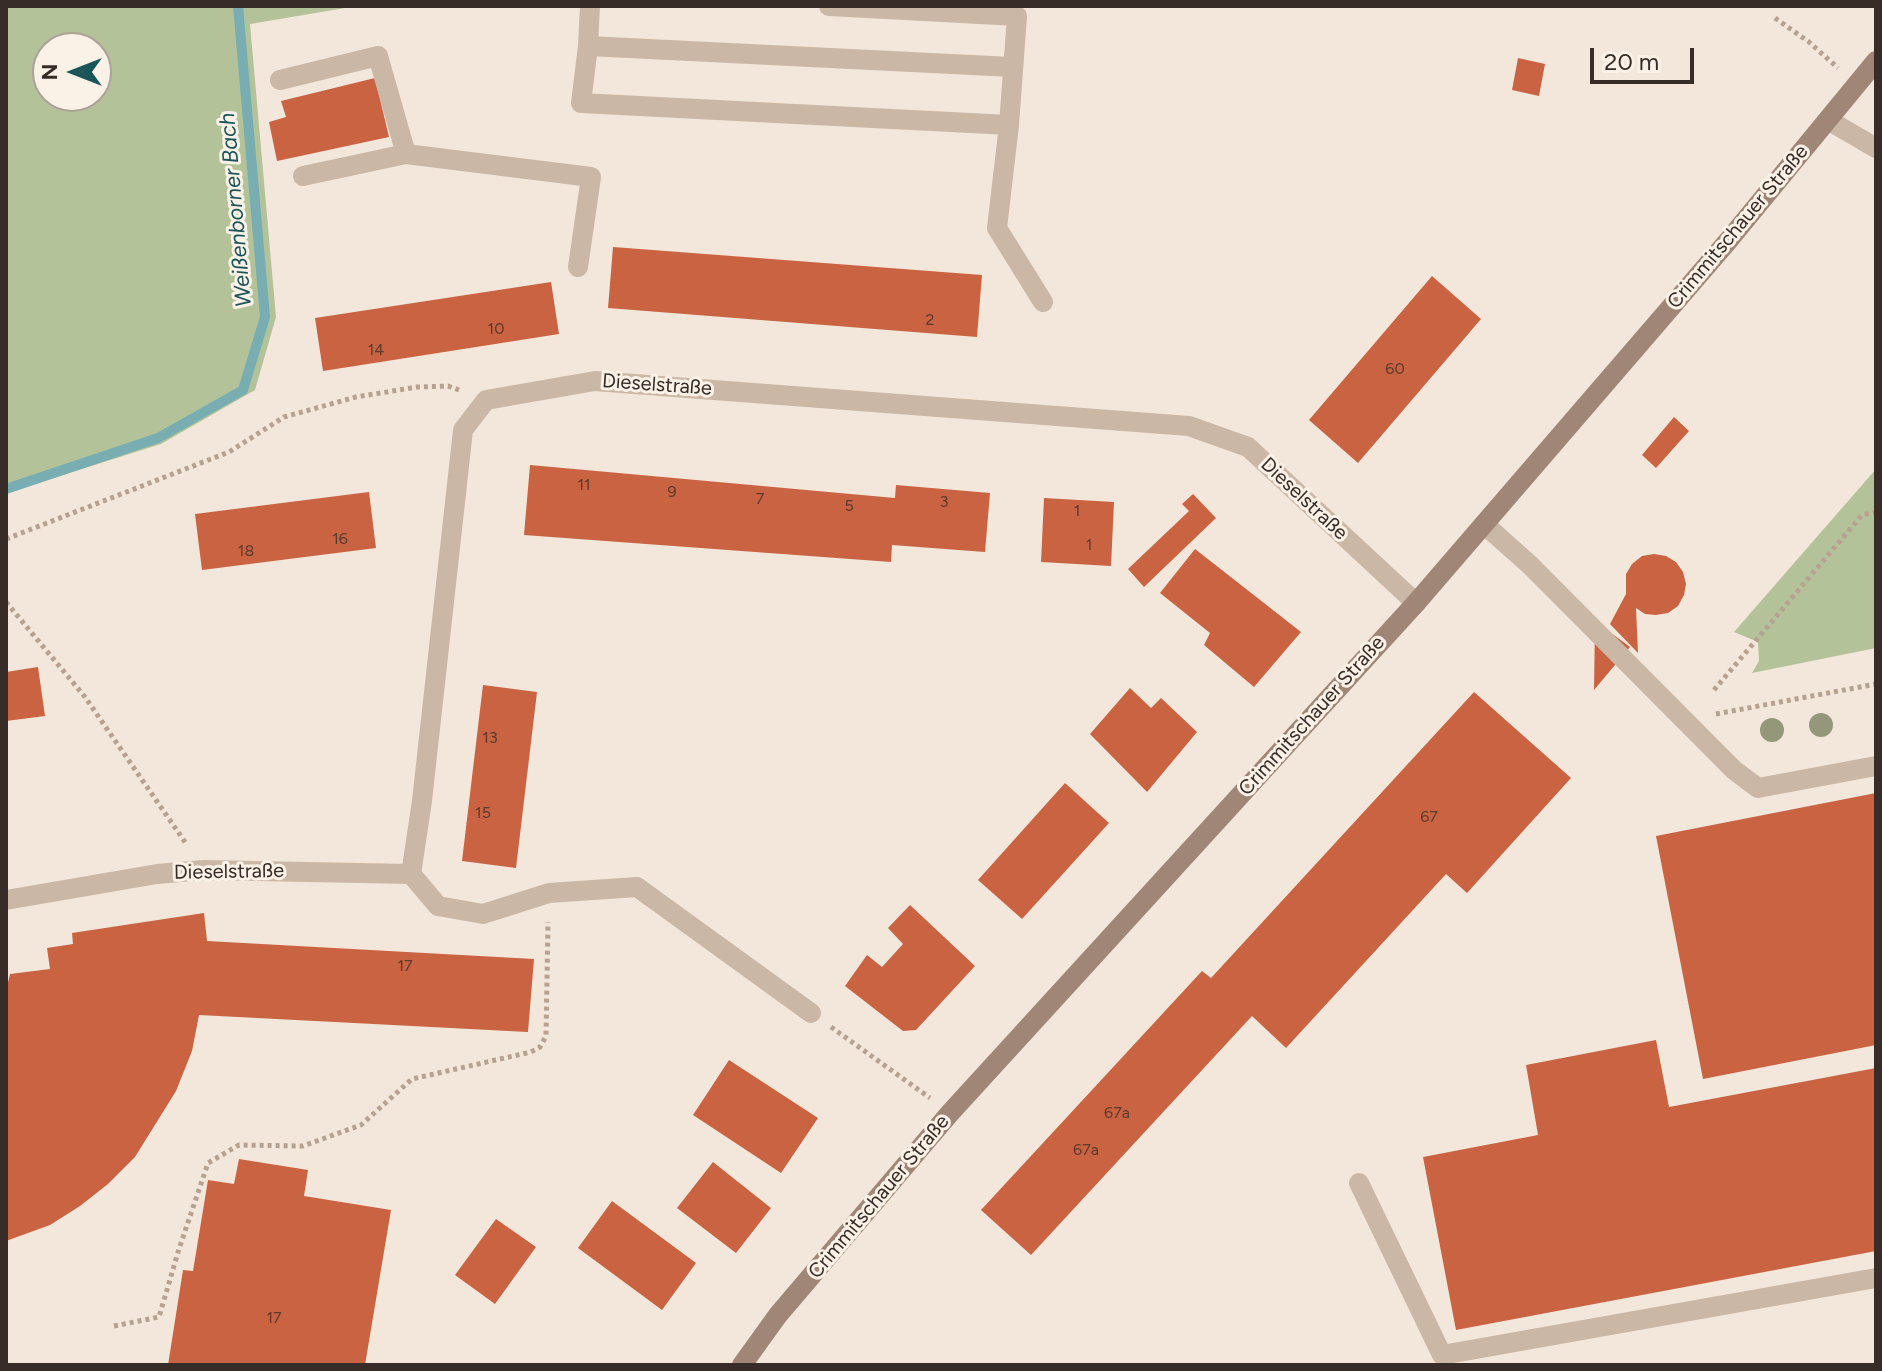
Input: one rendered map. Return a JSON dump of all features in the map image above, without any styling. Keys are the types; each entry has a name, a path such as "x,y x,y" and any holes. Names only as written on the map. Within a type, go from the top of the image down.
{"main road":[{"name":"Crimmitschauer Straße","path":"742,1365 778,1315 950,1113 1416,603 1728,241 1876,61"}],"street":[{"path":"590,6 581,103 1009,125"},
{"path":"829,6 1017,16 997,228 1043,302"},
{"path":"588,46 1012,67"},
{"path":"280,80 378,56 406,154"},
{"path":"1828,120 1876,148"},
{"path":"303,176 406,154 591,177 578,267"},
{"name":"Dieselstraße","path":"486,400 595,381 1189,426 1248,447 1416,603"},
{"path":"486,400 463,430 422,801 411,874 438,906 483,914 549,893 637,887 811,1013"},
{"path":"1484,524 1530,565 1734,770 1758,788 1876,766"},
{"name":"Dieselstraße","path":"6,900 157,874 204,870 411,874"},
{"path":"1359,1183 1442,1355 1876,1278"}],"path":[{"path":"1775,18 1821,53"},
{"path":"6,539 229,452 284,417 356,397 417,387 448,386 486,400"},
{"path":"1714,690 1862,515 1876,512"},
{"path":"6,602 85,697 171,822"},
{"path":"1684,720 1876,684"},
{"path":"114,1326 159,1317 208,1163 239,1145 303,1146 361,1125 412,1079 531,1052 540,1047 546,1036 549,893"},
{"path":"811,1013 950,1113"}],"green space":[{"path":"6,6 357,6 250,24 276,317 255,390 161,444 6,493"},
{"path":"1876,469 1876,648 1752,673 1759,661 1758,642 1734,632"}],"building":[{"path":"1518,58 1545,64 1539,96 1512,90"},
{"path":"375,78 389,137 277,161 269,122 286,117 281,101"},
{"path":"613,247 982,275 977,337 608,308"},
{"path":"1432,276 1481,319 1358,463 1309,420"},
{"path":"551,282 559,334 323,371 315,318"},
{"path":"1674,417 1689,431 1656,468 1642,455"},
{"path":"530,465 895,498 896,485 990,493 985,552 892,545 891,562 524,535"},
{"path":"369,492 376,548 202,570 195,514"},
{"path":"1193,494 1216,518 1144,587 1128,569 1189,511 1182,504"},
{"path":"1044,498 1114,502 1111,566 1041,562"},
{"path":"1195,549 1301,632 1254,687 1204,645 1210,633 1160,593"},
{"path":"1654,554 1676,562 1686,584 1678,606 1668,613 1645,614 1636,608 1638,653 1610,624 1626,594 1626,574 1632,564 1642,556"},
{"path":"1595,621 1630,647 1594,690"},
{"path":"38,667 45,716 6,721 6,672"},
{"path":"483,685 537,692 516,868 462,861"},
{"path":"1130,688 1151,708 1161,698 1197,732 1147,792 1090,734"},
{"path":"1474,692 1571,778 1467,893 1446,874 1286,1048 1252,1016 1031,1255 981,1210 1202,971 1211,978"},
{"path":"1065,783 1109,823 1022,919 978,880"},
{"path":"1876,793 1876,1045 1703,1079 1656,836"},
{"path":"910,905 975,966 916,1030 903,1031 845,986 867,955 882,967 903,944 888,928"},
{"path":"204,913 207,941 534,959 528,1032 199,1015 192,1051 176,1091 135,1157 80,1206 50,1225 6,1241 6,991 10,974 50,969 47,948 73,944 72,933"},
{"path":"1656,1040 1669,1107 1876,1068 1876,1251 1456,1330 1423,1157 1538,1135 1526,1065"},
{"path":"729,1060 818,1118 781,1173 693,1115"},
{"path":"239,1159 308,1170 304,1196 391,1210 365,1365 168,1365 183,1270 193,1271 208,1180 234,1184"},
{"path":"713,1162 771,1208 736,1253 677,1208"},
{"path":"612,1201 696,1263 662,1310 578,1248"},
{"path":"496,1219 536,1247 495,1304 455,1275"}],"waterway":[{"name":"Weißenborner Bach","path":"6,489 158,438 243,390 265,317 238,6"}]}
